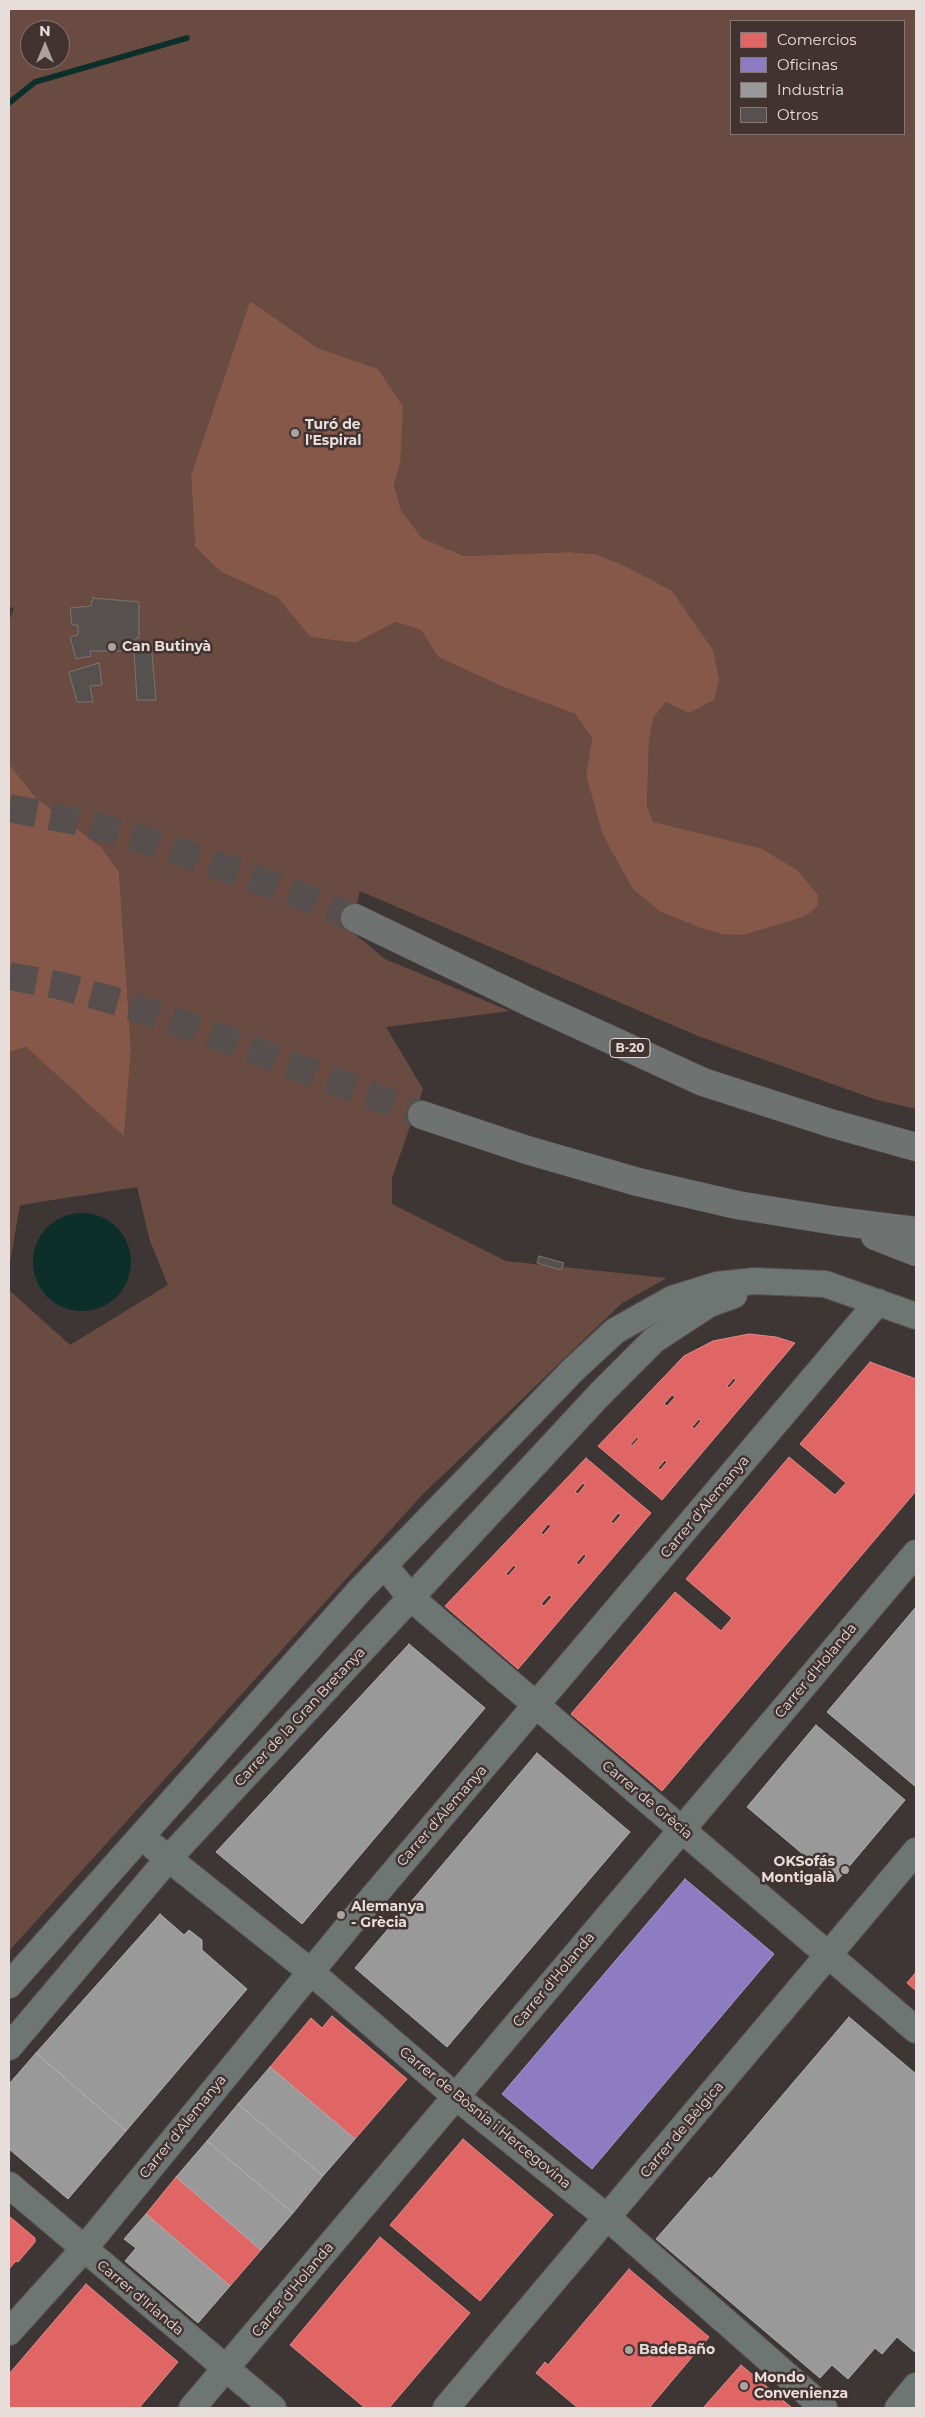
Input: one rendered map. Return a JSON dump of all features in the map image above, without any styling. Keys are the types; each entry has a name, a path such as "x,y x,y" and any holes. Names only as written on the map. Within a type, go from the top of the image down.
{"highway":[{"name":"B-20","path":"355,918 535,1005 703,1082 830,1123 916,1147"},
{"path":"422,1115 526,1150 638,1182 737,1205 836,1221 916,1230"},
{"path":"836,1221 916,1252"}],"street":[{"name":"Carrer de la Gran Bretanya","path":"9,2047 168,1860 600,1394 654,1340 708,1304 774,1280"},
{"name":"Carrer de la Gran Bretanya","path":"9,1985 141,1834 384,1565 573,1370 615,1331 672,1299 718,1285 774,1280 825,1284 916,1316"},
{"name":"Carrer d'Alemanya","path":"9,2332 83,2250 310,1972 878,1302"},
{"path":"573,1370 600,1394"},
{"name":"Carrer d'Holanda","path":"192,2408 916,1553"},
{"name":"Carrer de Grècia","path":"384,1565 411,1598 916,2030"},
{"name":"Carrer de Bòsnia i Hercegovina","path":"141,1834 168,1860 310,1972 456,2096 608,2218 824,2408"},
{"name":"Carrer de Bèlgica","path":"446,2408 916,1851"},
{"name":"Carrer d'Irlanda","path":"9,2186 273,2408"},
{"path":"898,2408 916,2386"}],"shaded area":[{"path":"9,9 916,9 916,1109 877,1100 698,1036 360,891 350,930 385,959 510,1011 386,1027 423,1089 392,1178 392,1204 506,1261 667,1278 622,1303 422,1495 9,1951 9,1290 70,1345 168,1285 150,1241 137,1187 20,1205 9,1268 9,1052 26,1047 124,1135 131,1049 119,872 101,847 36,798 9,764 9,622 14,608 9,607","holes":["250,301 318,348 378,369 400,465 394,485 401,510 422,538 464,556 569,552 596,554 625,566 671,590 666,702 653,719 649,741 647,807 653,823 760,848 721,934 700,928 661,912 586,775 592,738 575,714 503,687 438,657 421,630 396,622 355,643 310,637 278,598 221,572 195,547 191,475"]},
{"path":"250,301 318,348 378,369 403,407 400,465 394,485 401,510 422,538 464,556 569,552 596,554 625,566 671,590 713,650 719,679 714,700 689,713 666,702 653,719 649,741 647,806 653,822 760,848 797,870 818,895 818,905 810,913 743,935 721,934 700,928 661,912 633,889 603,835 586,775 592,738 575,714 503,687 438,657 421,630 396,622 355,643 310,637 278,598 221,572 195,547 191,475"},
{"path":"9,764 36,798 101,847 119,872 131,1049 124,1136 26,1047 9,1052"}],"water":[{"path":"82,1213 101,1217 117,1227 127,1243 131,1262 127,1281 117,1297 101,1307 82,1311 63,1307 47,1297 37,1281 33,1262 37,1243 47,1227 63,1217"}],"building: Comercios":[{"path":"749,1334 776,1337 795,1343 662,1500 598,1446 684,1356 713,1341","holes":["734,1378 736,1380 729,1388 727,1386","672,1395 675,1397 667,1406 664,1404","699,1419 701,1421 694,1429 692,1427","637,1437 639,1438 632,1446 630,1445","665,1460 667,1462 660,1470 658,1468"]},
{"path":"870,1362 916,1379 916,1491 662,1791 571,1714 675,1592 721,1631 732,1618 686,1579 789,1457 835,1495 846,1483 800,1444"},
{"path":"586,1458 651,1513 518,1669 445,1606","holes":["583,1483 585,1485 578,1494 575,1492","618,1513 621,1515 613,1524 611,1522","548,1524 551,1526 543,1535 541,1533","584,1554 586,1556 579,1565 576,1563","514,1565 516,1567 508,1576 506,1574","549,1595 552,1597 544,1606 541,1604"]},
{"path":"916,1972 916,1991 907,1983"},
{"path":"332,2016 407,2079 355,2139 270,2067 311,2018 322,2028"},
{"path":"463,2139 553,2215 480,2301 390,2225"},
{"path":"176,2177 261,2250 230,2286 146,2214"},
{"path":"9,2216 35,2238 35,2242 18,2262 16,2261 9,2269"},
{"path":"380,2237 470,2313 389,2408 365,2408 290,2345"},
{"name":"BadeBaño","path":"629,2269 709,2337 649,2408 578,2408 536,2373 545,2362 548,2365"},
{"path":"86,2284 178,2362 139,2408 9,2408 9,2374"},
{"name":"Mondo Convenienza","path":"741,2365 791,2407 792,2408 703,2408"}],"building: Oficinas":[{"path":"685,1879 774,1954 592,2169 502,2094"}],"building: Industria":[{"path":"916,1607 916,1787 827,1712"},
{"path":"409,1644 485,1708 302,1924 216,1852"},
{"path":"816,1725 905,1800 836,1882 747,1807"},
{"path":"537,1753 630,1832 447,2047 355,1968"},
{"path":"160,1914 184,1935 189,1930 202,1940 202,1950 247,1989 126,2131 36,2053"},
{"path":"849,2017 916,2074 916,2353 897,2337 882,2354 875,2348 848,2379 832,2365 820,2378 656,2239 710,2177 711,2179"},
{"path":"36,2053 126,2131 68,2199 9,2149 9,2084"},
{"path":"270,2067 355,2139 323,2176 238,2104"},
{"path":"238,2104 323,2176 293,2213 207,2141"},
{"path":"207,2141 293,2213 261,2250 176,2177"},
{"path":"146,2214 230,2286 198,2323 125,2261 136,2248 124,2239"}],"building: Otros":[{"name":"Can Butinyà","path":"93,598 139,602 139,638 136,638 135,644 151,642 156,700 137,700 134,651 90,651 91,656 76,659 70,637 78,635 78,625 72,625 70,608 91,606"},
{"path":"99,663 102,685 90,686 93,702 77,702 69,672"},
{"path":"539,1256 564,1263 561,1270 537,1263"}],"waterway":[{"path":"9,103 35,82 187,38"}],"tunnel":[{"path":"9,808 85,823 158,844 291,892 355,918"},
{"path":"9,976 62,986 119,1002 228,1040 422,1115"}],"place":[{"name":"Turó de l'Espiral","path":"295,433"},
{"name":"Can Butinyà","path":"112,647"},
{"name":"OKSofás Montigalà","path":"845,1870"},
{"name":"Alemanya - Grècia","path":"341,1915"},
{"name":"BadeBaño","path":"629,2350"},
{"name":"Mondo Convenienza","path":"744,2386"}]}
